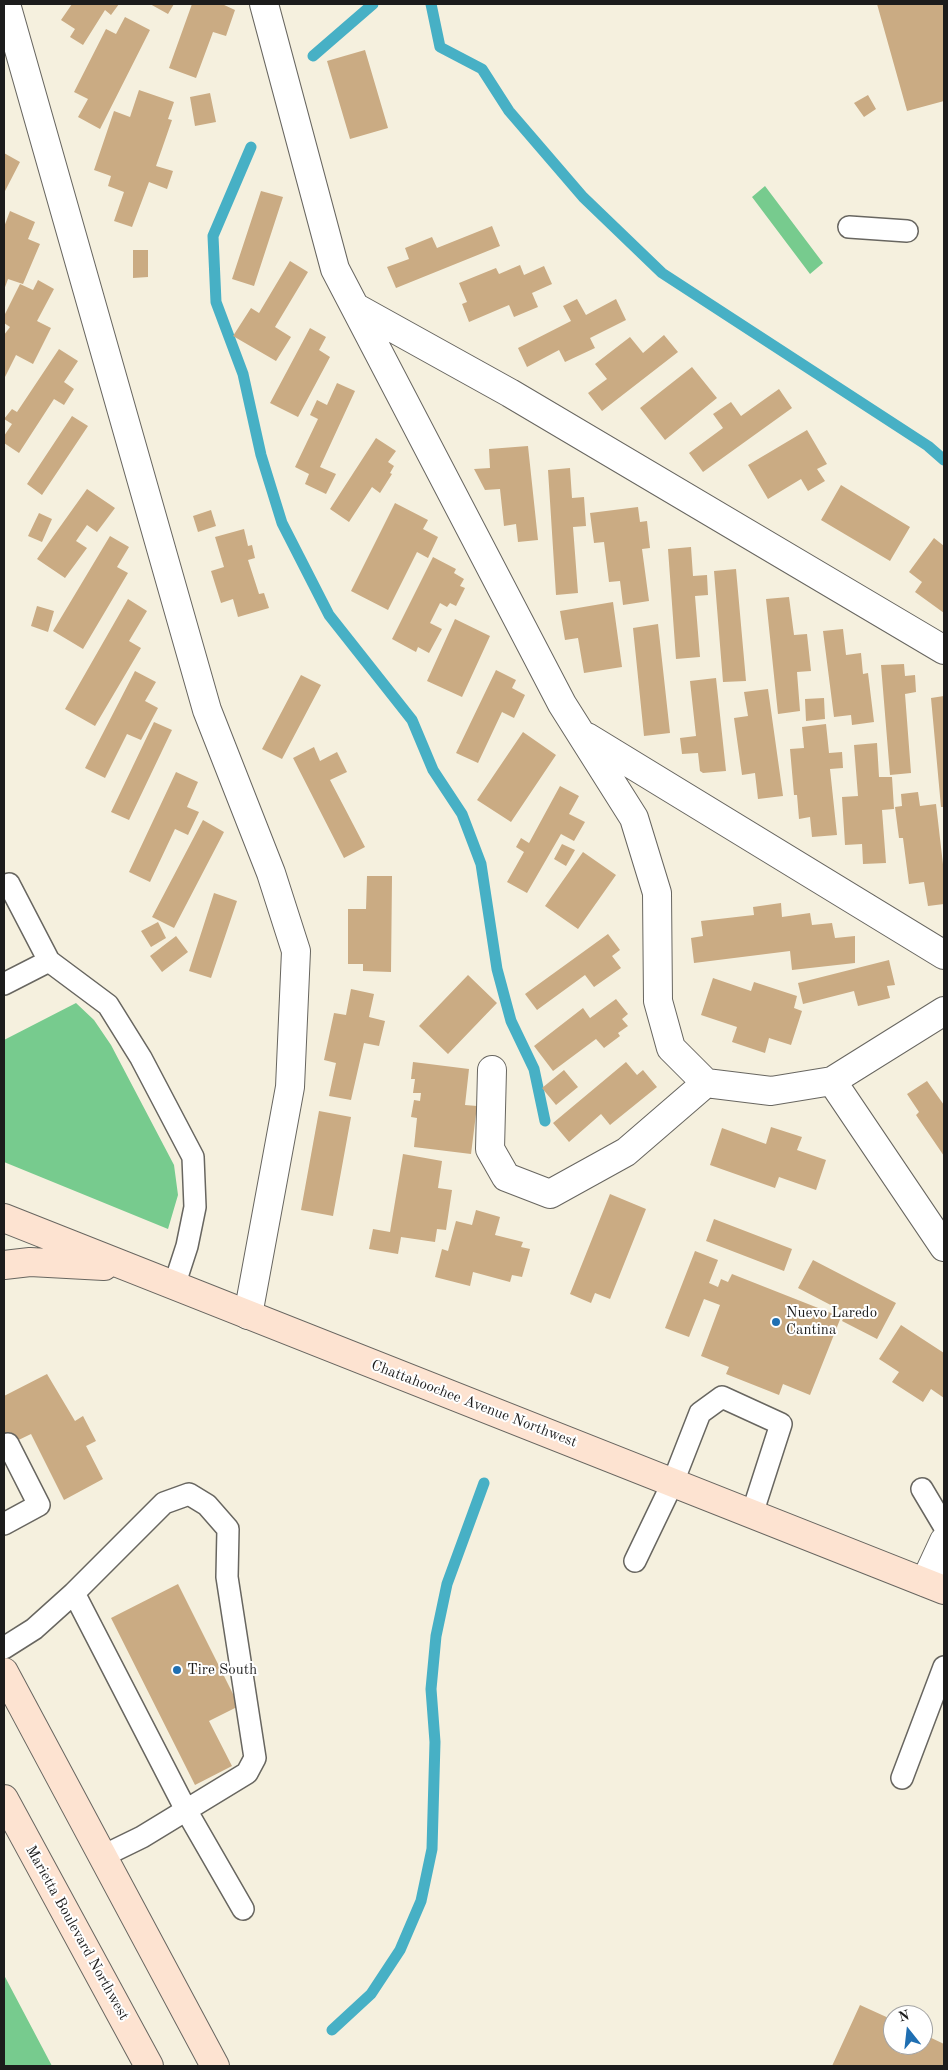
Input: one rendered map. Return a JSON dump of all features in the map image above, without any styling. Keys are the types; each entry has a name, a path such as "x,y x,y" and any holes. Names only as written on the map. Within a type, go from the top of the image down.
{"street":[{"path":"6,4 207,710 271,873 296,951 290,1086 248,1315"},
{"path":"264,4 336,269 562,704 634,818 657,893 658,1001 671,1048 706,1083 771,1091 832,1081 944,1011"},
{"path":"355,307 510,392 944,650"},
{"path":"581,734 944,955"},
{"path":"492,1070 490,1149 506,1177 550,1194 626,1152 706,1083"},
{"path":"832,1081 944,1247"},
{"name":"Chattahoochee Avenue Northwest","path":"4,1218 935,1586"},
{"path":"4,1265 30,1262 126,1267"},
{"path":"935,1586 944,1541"},
{"path":"4,1672 215,2066"},
{"name":"Marietta Boulevard Northwest","path":"4,1799 149,2066"}],"lane":[{"path":"849,227 907,230"},
{"path":"4,887 9,884 49,961 108,1005 141,1058 194,1157 195,1207 188,1246 174,1286"},
{"path":"4,984 49,961"},
{"path":"635,1562 673,1482 700,1413 722,1397 781,1424 752,1514"},
{"path":"4,1524 39,1505 8,1444"},
{"path":"922,1489 944,1526"},
{"path":"4,1648 34,1629 74,1593 164,1502 189,1494 207,1505 228,1529 227,1577 255,1758 247,1773 142,1837 103,1856"},
{"path":"74,1593 186,1810 243,1909"},
{"path":"902,1778 944,1667"}],"green space":[{"path":"765,186 823,263 810,274 752,197"},
{"path":"76,1003 94,1020 111,1045 174,1165 178,1195 168,1229 4,1162 4,1040"},
{"path":"4,1975 52,2066 4,2066"}],"building":[{"path":"72,4 119,4 111,15 105,10 83,45 70,37 75,29 61,20"},
{"path":"150,4 174,4 168,14"},
{"path":"192,4 222,4 235,10 226,36 213,32 196,78 169,68"},
{"path":"877,4 944,4 944,101 907,111"},
{"path":"125,17 150,30 100,129 78,117 88,99 74,92 106,29 116,34"},
{"path":"365,50 388,128 350,139 327,61"},
{"path":"139,90 174,102 168,119 172,120 156,166 173,171 167,189 149,182 132,227 114,221 124,192 108,186 111,176 94,170 114,111 130,117"},
{"path":"210,93 216,122 195,126 190,97"},
{"path":"868,95 876,109 864,117 854,103"},
{"path":"4,153 20,162 4,193"},
{"path":"261,191 283,197 254,286 232,279"},
{"path":"10,211 35,222 28,239 40,244 23,284 8,279 4,290 4,227"},
{"path":"492,226 500,246 396,288 387,267 409,259 405,248 432,237 437,248"},
{"path":"133,250 148,250 148,277 133,278"},
{"path":"290,261 308,272 275,327 291,337 276,361 233,336 251,308 259,313"},
{"path":"520,265 524,275 544,266 552,284 532,293 538,307 514,317 509,305 469,322 462,304 467,302 459,283 496,268 499,274"},
{"path":"38,280 54,289 37,321 51,328 33,364 16,355 4,379 4,335 10,327 4,323 4,316 20,284 33,290"},
{"path":"577,299 586,315 616,299 626,320 590,338 595,348 565,362 559,350 527,367 518,348 571,321 563,306"},
{"path":"310,328 326,337 319,350 330,357 298,417 270,403"},
{"path":"664,335 678,352 602,411 588,393 607,379 595,364 630,337 643,353"},
{"path":"59,349 78,361 64,382 74,389 64,405 54,399 19,453 4,443 4,436 12,424 4,419 12,409 17,412"},
{"path":"692,367 717,398 665,440 640,408"},
{"path":"337,383 355,391 320,467 336,474 326,494 305,484 309,474 295,467 318,419 310,415 317,400 327,405"},
{"path":"779,389 792,408 703,472 689,453 723,428 713,414 731,402 741,416"},
{"path":"72,416 88,426 42,495 27,484"},
{"path":"807,430 827,464 817,469 825,481 808,491 801,479 768,499 748,465"},
{"path":"376,438 396,451 388,462 394,466 390,473 392,474 380,493 372,487 349,522 330,509"},
{"path":"528,446 538,540 518,542 516,524 504,526 500,489 485,490 474,469 490,468 489,449"},
{"path":"570,468 572,498 584,497 586,526 573,527 578,593 556,595 548,470"},
{"path":"841,485 910,527 890,561 821,520"},
{"path":"87,489 115,508 97,532 87,525 76,541 87,548 65,578 37,559"},
{"path":"395,503 428,520 423,529 438,537 428,558 417,552 388,610 351,591"},
{"path":"638,507 640,522 647,521 650,548 642,549 649,601 623,605 620,581 609,582 604,542 594,543 590,513"},
{"path":"211,510 216,526 198,532 193,516"},
{"path":"39,513 52,519 42,542 28,536"},
{"path":"244,529 248,546 252,545 255,558 248,560 259,594 264,593 269,608 238,617 233,599 221,603 211,571 224,567 215,537"},
{"path":"110,536 129,547 117,567 128,573 83,649 53,631"},
{"path":"934,538 944,546 944,613 915,592 922,582 909,572"},
{"path":"691,547 693,576 707,575 708,595 695,596 700,657 676,659 668,549"},
{"path":"433,557 456,569 454,573 464,579 460,586 465,588 456,606 450,603 447,607 440,603 430,623 442,629 429,653 418,647 416,652 392,639"},
{"path":"736,569 746,681 723,682 714,571"},
{"path":"789,597 794,635 807,634 811,671 797,672 800,711 778,714 766,599"},
{"path":"128,599 147,611 129,641 141,648 95,726 65,709"},
{"path":"613,602 622,667 584,673 578,638 565,640 560,611"},
{"path":"37,606 54,611 48,632 31,626"},
{"path":"455,619 490,636 462,697 427,681"},
{"path":"658,624 670,733 644,736 633,628"},
{"path":"843,629 846,655 861,653 863,674 868,673 874,722 852,725 851,715 834,717 823,631"},
{"path":"904,664 905,676 915,675 916,692 905,694 911,773 890,775 881,665"},
{"path":"496,670 516,680 512,688 525,695 514,718 502,712 478,763 456,753"},
{"path":"135,671 156,682 145,701 158,708 141,740 127,734 105,778 85,768"},
{"path":"301,675 321,685 282,759 262,749"},
{"path":"716,678 726,771 703,773 700,771 698,753 682,754 680,738 696,736 690,681"},
{"path":"768,689 783,796 758,799 755,773 742,775 734,718 748,716 744,692"},
{"path":"944,696 944,807 941,807 931,698"},
{"path":"824,698 825,719 806,721 805,699"},
{"path":"154,722 172,730 129,820 111,812"},
{"path":"826,724 829,753 842,752 843,768 830,769 837,835 812,837 810,817 799,819 797,795 794,795 790,749 804,748 802,727"},
{"path":"523,732 556,755 511,822 477,800"},
{"path":"877,743 879,777 892,777 894,809 882,810 886,863 863,864 862,844 845,845 842,797 858,796 854,745"},
{"path":"314,747 320,761 337,752 347,772 330,780 365,847 344,858 293,758"},
{"path":"176,772 198,782 187,807 199,812 188,835 175,829 150,882 129,872"},
{"path":"560,786 579,796 569,814 585,822 574,841 561,834 527,893 507,882 524,852 516,847 521,838 529,843"},
{"path":"918,792 920,806 936,804 944,873 944,904 928,906 924,882 909,884 903,838 899,838 895,807 902,806 901,794"},
{"path":"203,820 224,832 174,928 152,917"},
{"path":"562,844 575,850 566,866 554,859"},
{"path":"583,852 616,875 578,929 545,906"},
{"path":"367,876 392,876 391,972 363,971 363,964 348,964 348,909 366,909"},
{"path":"214,893 237,901 211,978 189,971"},
{"path":"781,903 782,917 810,913 812,925 832,923 835,938 855,936 855,963 792,970 790,951 694,963 691,938 703,936 701,921 754,915 753,907"},
{"path":"158,922 166,938 151,947 141,931"},
{"path":"608,934 620,950 612,956 621,968 594,987 585,975 537,1010 525,994"},
{"path":"176,936 188,952 162,972 150,956"},
{"path":"889,960 895,985 887,986 890,998 858,1006 854,991 803,1004 798,983"},
{"path":"468,975 497,1003 448,1054 419,1026"},
{"path":"713,978 751,991 754,982 797,996 794,1008 802,1011 791,1045 769,1038 765,1053 732,1042 737,1027 701,1015"},
{"path":"351,989 374,994 369,1017 385,1021 379,1046 364,1043 351,1100 329,1096 336,1063 324,1060 334,1013 346,1015"},
{"path":"616,999 628,1014 622,1019 628,1026 618,1033 620,1036 604,1048 596,1039 553,1071 534,1046 583,1008 590,1018"},
{"path":"413,1062 469,1069 465,1105 477,1106 471,1154 414,1147 417,1118 411,1117 414,1100 420,1101 421,1093 413,1093 415,1079 411,1079"},
{"path":"626,1062 637,1075 643,1070 657,1087 610,1125 601,1114 569,1142 553,1123"},
{"path":"564,1070 578,1087 556,1105 542,1088"},
{"path":"927,1081 944,1105 944,1156 916,1115 919,1112 907,1094"},
{"path":"319,1111 351,1117 333,1216 301,1210"},
{"path":"771,1127 802,1137 797,1150 826,1160 816,1190 779,1177 775,1188 710,1165 722,1128 766,1144"},
{"path":"403,1154 442,1161 438,1188 452,1190 446,1230 437,1229 435,1242 401,1237 398,1254 369,1249 373,1229 390,1232"},
{"path":"610,1194 646,1209 610,1299 595,1293 591,1303 570,1294"},
{"path":"476,1210 500,1217 495,1235 523,1242 521,1247 530,1249 522,1277 512,1275 510,1282 473,1272 470,1286 435,1277 442,1249 448,1251 456,1221 472,1225"},
{"path":"714,1219 792,1249 784,1271 706,1241"},
{"name":"Nuevo Laredo Cantina","path":"695,1251 718,1260 709,1283 718,1287 721,1279 728,1282 732,1274 841,1317 810,1395 783,1384 779,1395 726,1374 729,1367 701,1356 720,1305 704,1299 689,1337 665,1328"},
{"path":"813,1260 896,1303 877,1339 842,1321 846,1313 798,1288"},
{"path":"901,1325 944,1353 944,1398 931,1389 923,1402 892,1382 899,1372 879,1359"},
{"path":"47,1374 75,1421 83,1416 96,1441 86,1446 103,1479 64,1500 31,1434 4,1447 4,1396"},
{"path":"178,1584 239,1706 209,1721 232,1766 195,1785 111,1618"},
{"path":"860,2005 883,2015 883,2055 933,2055 933,2039 944,2044 944,2066 832,2066"}],"waterway":[{"path":"313,56 373,4"},
{"path":"431,4 440,47 482,69 509,111 583,197 662,273 928,446 944,460"},
{"path":"251,147 213,236 216,302 243,374 261,455 282,523 329,615 412,720 433,770 462,814 481,864 497,969 511,1021 534,1069 545,1121"},
{"path":"332,2030 371,1994 400,1950 421,1901 432,1849 435,1742 431,1689 436,1636 447,1584 484,1483"}],"place":[{"name":"Nuevo Laredo Cantina","path":"776,1322"},
{"name":"Tire South","path":"177,1670"}]}
